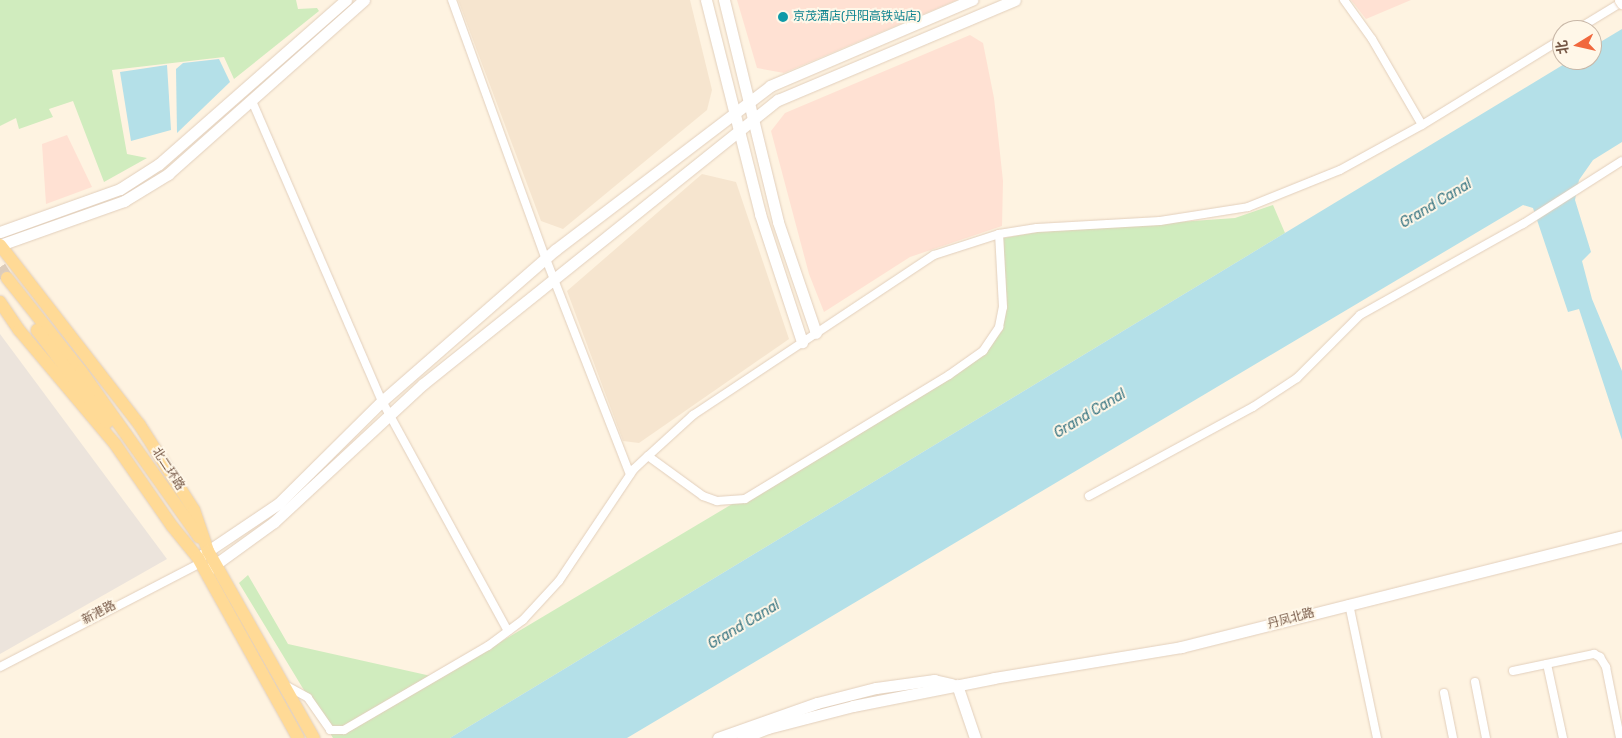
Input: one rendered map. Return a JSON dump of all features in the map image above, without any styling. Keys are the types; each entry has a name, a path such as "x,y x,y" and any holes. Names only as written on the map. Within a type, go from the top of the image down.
{"main road":[{"name":"北二环路","path":"0,245 139,424 194,510 206,562 298,738"},
{"path":"4,280 81,371 206,562"},
{"name":"北二环路","path":"0,302 19,330 115,444 172,526 206,562 284,685 314,738"}],"street":[{"path":"0,232 120,189 159,164 346,0"},
{"path":"0,245 124,201 168,174 364,0"},
{"path":"452,0 546,258 630,474"},
{"path":"706,0 737,131 760,214 802,342"},
{"path":"724,0 778,222 816,333"},
{"path":"206,562 278,504 382,401 546,258 748,102 770,86 972,0"},
{"path":"206,562 274,522 422,384 778,100 1015,0"},
{"path":"1344,0 1372,40 1422,125"},
{"path":"1591,20 1617,2"},
{"path":"284,685 308,698 330,730 344,730 508,631 523,620 559,582 630,474 676,427 934,255 999,234 1037,228 1160,221 1248,207 1340,170 1422,125 1552,45"},
{"path":"252,101 382,401 508,631"},
{"path":"1089,496 1253,407 1297,378 1360,315 1529,220 1622,161"},
{"path":"648,456 703,496 716,501 745,499 943,379 983,351 999,327 1003,307 999,234"},
{"name":"丹凤北路","path":"742,738 768,728 853,706 957,685 1181,647 1622,536"},
{"name":"新港路","path":"0,667 206,562"},
{"path":"1348,604 1377,738"},
{"path":"1513,671 1594,654 1600,657 1606,667 1620,737 1611,738"},
{"path":"1547,664 1563,738"},
{"path":"718,738 817,703 876,688 934,680 957,685 975,738"},
{"path":"1475,682 1486,738"},
{"path":"1444,693 1453,738"}],"shaded area":[{"path":"458,0 690,0 712,90 707,110 563,229 541,221"},
{"path":"737,0 957,0 784,73 757,68"},
{"path":"1351,0 1411,0 1366,19"},
{"path":"970,35 983,43 994,98 1003,181 1002,226 910,257 824,312 809,274 771,131 785,113"},
{"path":"67,135 92,187 46,204 42,144"},
{"path":"702,174 736,182 789,339 639,443 623,441 567,291"},
{"path":"0,334 167,559 0,654"}],"green space":[{"path":"0,0 296,0 298,9 317,8 319,11 234,79 224,57 112,70 127,154 147,158 104,182 73,101 49,109 53,117 19,129 16,118 0,126"},
{"path":"1273,205 1285,233 450,738 333,738 239,583 248,575 288,644 440,678 979,357 1002,331 1007,307 1003,238 1038,232 1235,218"}],"water":[{"name":"Grand Canal","path":"1622,29 1622,142 1593,160 1579,180 1575,200 1591,252 1582,261 1592,299 1622,371 1622,440 1579,309 1568,312 1533,208 1523,205 627,738 450,738 1554,70 1602,70 1602,41"},
{"path":"219,59 230,82 177,133 176,69 183,63"},
{"path":"167,65 171,130 131,141 120,72"}],"tunnel":[{"path":"0,267 7,278"}],"place":[{"name":"京茂酒店(丹阳高铁站店)","path":"783,17"}]}
